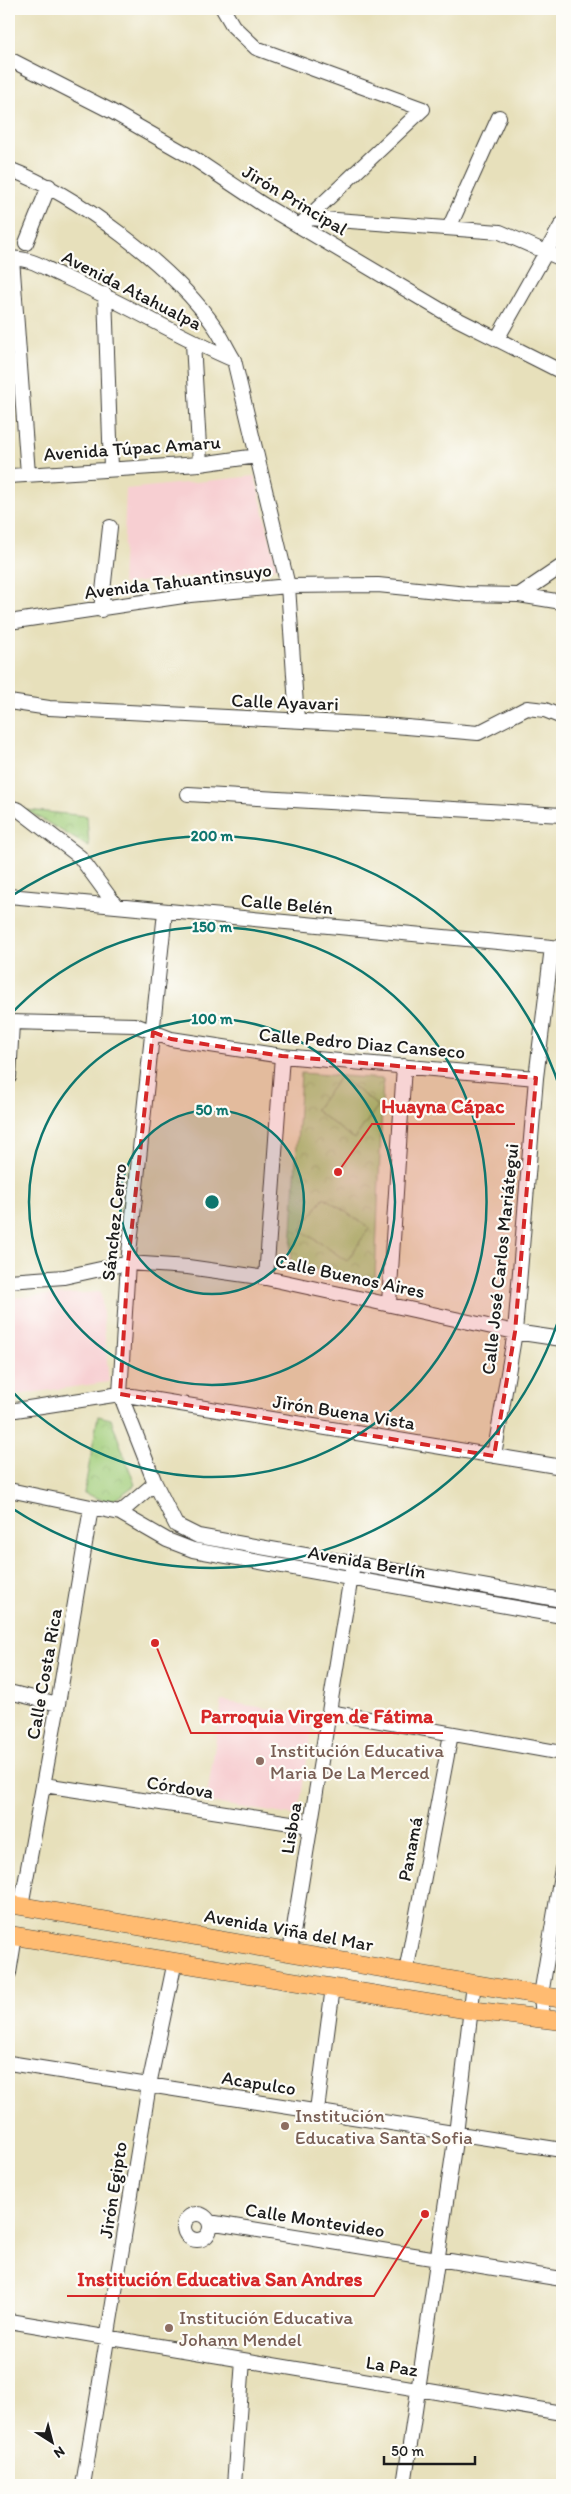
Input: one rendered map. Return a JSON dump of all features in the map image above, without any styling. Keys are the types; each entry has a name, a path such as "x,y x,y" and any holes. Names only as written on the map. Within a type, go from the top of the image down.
{"main road":[{"name":"Avenida Viña del Mar","path":"15,1905 562,1998"},
{"path":"12,1935 470,2010 562,2021"}],"street":[{"path":"223,9 233,26 256,48 423,109 305,222"},
{"name":"Jirón Principal","path":"9,59 111,111 305,222 449,315 562,372"},
{"path":"449,228 499,117"},
{"name":"Avenida Atahualpa","path":"9,169 49,186 133,243 184,291 215,327 234,360 288,586 297,720"},
{"path":"26,243 49,186"},
{"path":"305,222 500,232 562,259"},
{"path":"497,339 562,224"},
{"path":"10,258 28,474"},
{"name":"Avenida Atahualpa","path":"10,258 26,258 105,294 194,343 234,360"},
{"path":"105,294 111,468"},
{"path":"194,343 200,464"},
{"name":"Avenida Túpac Amaru","path":"9,476 111,468 200,464 257,456"},
{"path":"101,610 110,527"},
{"path":"519,595 562,566"},
{"name":"Avenida Tahuantinsuyo","path":"9,622 101,610 190,595 288,586 378,585 467,594 519,595 562,602"},
{"name":"Calle Ayavari","path":"9,702 49,708 297,720 478,733 527,708 545,710 558,715"},
{"path":"188,794 562,815"},
{"path":"9,807 19,810 80,857 116,906"},
{"name":"Calle Belén","path":"9,896 557,947"},
{"name":"Sánchez Cerro","path":"166,912 128,1263 120,1394 156,1484 176,1525"},
{"name":"Calle José Carlos Mariátegui","path":"494,1456 515,1332 536,1078 557,947"},
{"path":"9,1076 10,1022"},
{"name":"Calle Pedro Diaz Canseco","path":"10,1022 135,1025 171,1039 282,1056 536,1078"},
{"path":"266,1278 282,1056"},
{"path":"389,1303 404,1066"},
{"name":"Calle Buenos Aires","path":"9,1281 64,1277 128,1263 188,1267 266,1278 389,1303 515,1332 562,1339"},
{"name":"Jirón Buena Vista","path":"9,1411 120,1394 562,1467"},
{"path":"9,1490 120,1513 156,1484"},
{"name":"Calle Costa Rica","path":"15,1905 44,1784 91,1508"},
{"name":"Avenida Berlín","path":"120,1513 167,1540 193,1550 562,1616"},
{"path":"167,1540 176,1525"},
{"name":"Avenida Berlín","path":"176,1525 198,1536 562,1600"},
{"name":"Lisboa","path":"290,1952 353,1563"},
{"path":"9,1692 58,1704"},
{"path":"329,1712 562,1753"},
{"name":"Panamá","path":"406,1972 451,1734"},
{"name":"Córdova","path":"44,1784 310,1826"},
{"path":"543,2018 541,1995 562,1869"},
{"path":"9,1973 12,1935"},
{"name":"Jirón Egipto","path":"83,2485 149,2085 175,1961"},
{"path":"404,2485 456,2134 474,1983"},
{"path":"316,2110 333,1987"},
{"name":"Acapulco","path":"9,2063 562,2150"},
{"name":"Calle Montevideo","path":"209,2222 562,2279"},
{"name":"La Paz","path":"9,2321 562,2413"},
{"path":"234,2485 243,2360"}],"highlighted area":[{"path":"153,1032 171,1039 282,1056 536,1078 515,1332 494,1456 120,1394 128,1263"}],"shaded area":[{"path":"255,476 277,568 122,584 126,489"},
{"path":"101,1292 109,1382 9,1396 9,1298"},
{"name":"Institución Educativa Maria De La Merced","path":"222,1701 314,1716 298,1816 206,1802"}],"green space":[{"path":"26,810 87,816 89,847"},
{"path":"301,1073 383,1079 375,1279 290,1266"},
{"path":"340,1077 378,1106 354,1139 315,1110"},
{"path":"324,1197 369,1228 347,1261 301,1230"},
{"path":"98,1416 111,1419 135,1485 110,1503 84,1493"}],"place":[{"name":"Huayna Cápac","path":"338,1172"},
{"name":"Parroquia Virgen de Fátima","path":"155,1643"},
{"name":"Institución Educativa Maria De La Merced","path":"260,1761"},
{"name":"Institución Educativa Santa Sofia","path":"285,2126"},
{"name":"Institución Educativa San Andres","path":"425,2214"},
{"name":"Institución Educativa Johann Mendel","path":"169,2328"}]}
